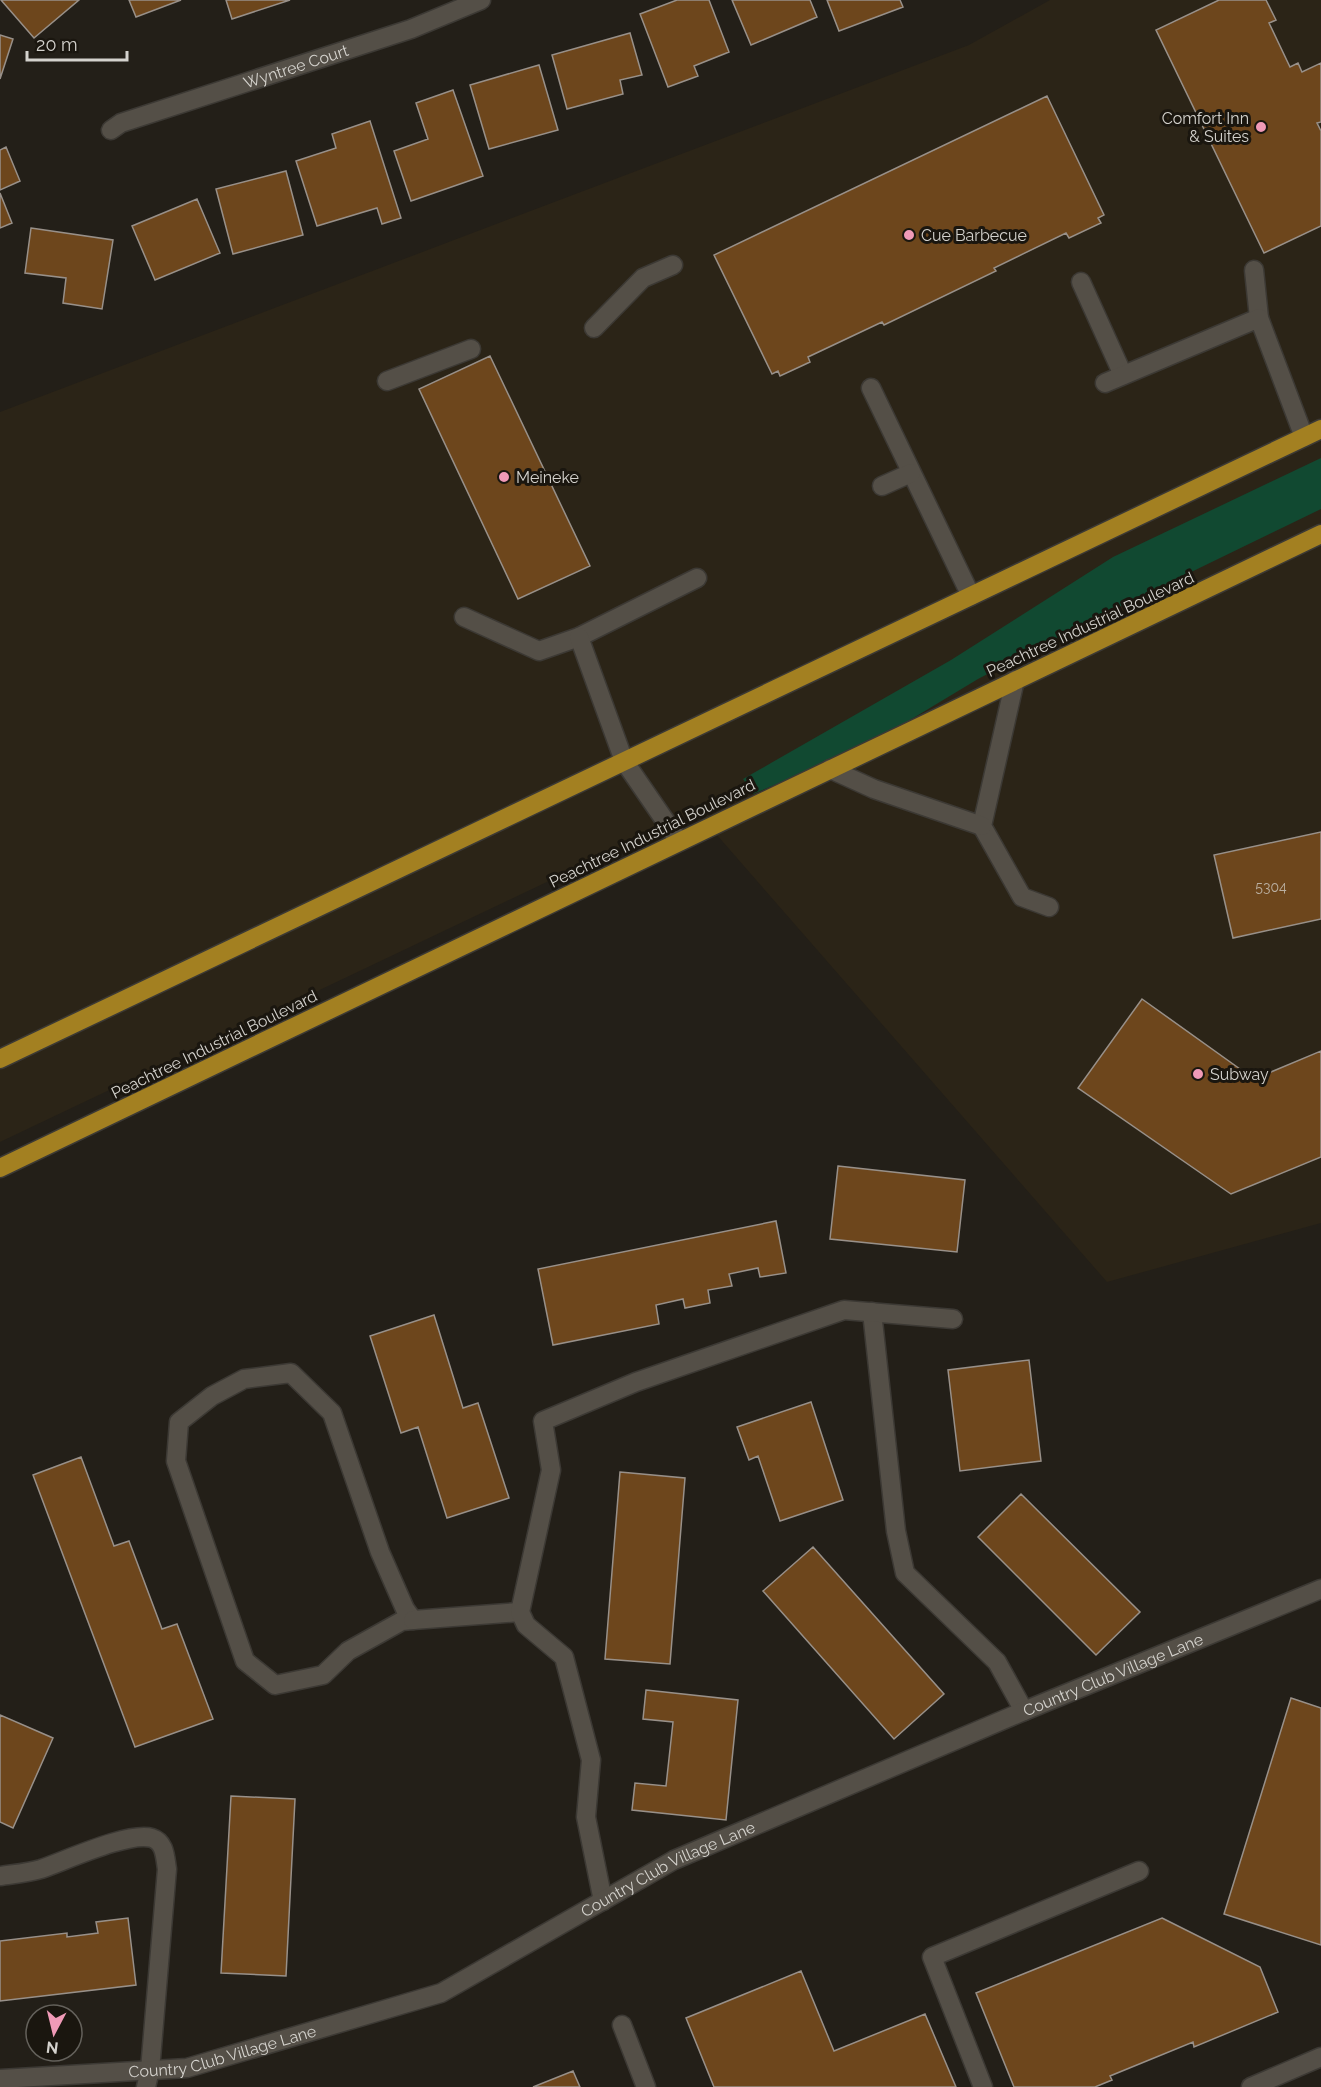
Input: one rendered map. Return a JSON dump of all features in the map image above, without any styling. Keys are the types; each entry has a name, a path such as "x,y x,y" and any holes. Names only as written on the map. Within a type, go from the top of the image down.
{"highway":[{"path":"0,1059 1321,429"},
{"name":"Peachtree Industrial Boulevard","path":"0,1168 1321,534"}],"street":[{"name":"Wyntree Court","path":"111,130 122,123 411,29 481,0"},
{"path":"594,328 643,278 673,265"},
{"path":"1254,270 1259,318 1304,437"},
{"path":"1081,282 1123,375"},
{"path":"1105,383 1259,318"},
{"path":"387,381 471,349"},
{"path":"871,388 971,596"},
{"path":"882,486 911,473"},
{"path":"464,617 539,651 579,637 697,578"},
{"path":"579,637 624,761 679,842"},
{"path":"982,826 1015,680"},
{"path":"830,769 874,789 982,826 1022,897 1048,906"},
{"path":"603,1901 586,1817 591,1760 564,1657 526,1625 520,1612 551,1470 543,1421 636,1382 844,1310 953,1320"},
{"path":"872,1312 896,1531 905,1573 997,1662 1024,1711"},
{"path":"413,1620 405,1609 380,1552 332,1413 291,1374 244,1379 212,1396 179,1422 176,1461 245,1661 275,1685 323,1675 348,1651 402,1622 520,1612"},
{"name":"Country Club Village Lane","path":"0,2079 148,2079 441,1993 674,1860 1024,1711 1321,1589"},
{"path":"0,1876 38,1870 110,1844 141,1836 154,1838 164,1848 167,1869 148,2079"},
{"path":"983,2087 932,1957 1139,1871"},
{"path":"622,2025 646,2087"},
{"path":"1251,2087 1321,2057"}],"shaded area":[{"path":"1050,0 1321,0 1321,1223 1107,1282 696,811 0,1142 0,412 969,45"}],"green space":[{"path":"1321,458 1321,509 1074,629 978,679 905,723 806,772 753,794 743,779 951,660 1113,557"}],"building":[{"path":"1,0 79,0 34,38"},
{"path":"129,0 181,0 136,17"},
{"path":"226,0 290,0 232,19"},
{"path":"677,0 709,0 729,52 694,66 698,76 668,87 640,14"},
{"path":"732,0 810,0 817,17 751,45"},
{"path":"827,0 900,0 903,7 839,31"},
{"name":"Comfort Inn & Suites","path":"1219,0 1266,0 1276,20 1269,23 1290,67 1298,63 1302,72 1321,63 1321,122 1317,123 1321,131 1321,226 1264,253 1156,30"},
{"path":"630,33 642,75 620,80 623,94 567,109 552,55"},
{"path":"0,35 13,39 0,79"},
{"path":"539,65 558,130 489,149 470,85"},
{"path":"453,90 483,176 411,201 394,151 428,139 416,103"},
{"name":"Cue Barbecue","path":"1047,96 1104,215 1098,218 1101,223 1069,238 1066,233 994,268 996,271 884,325 882,322 808,357 810,362 780,376 778,371 772,374 714,255"},
{"path":"370,121 401,218 382,224 377,208 317,226 296,161 336,148 332,134"},
{"path":"6,147 20,181 0,190 0,150"},
{"path":"286,171 303,235 233,254 216,189"},
{"path":"0,193 12,223 0,228"},
{"path":"197,199 220,253 155,280 132,226"},
{"path":"31,228 113,240 102,309 63,303 66,278 25,273"},
{"name":"Meineke","path":"490,356 590,566 518,599 419,389"},
{"path":"1321,832 1321,919 1233,938 1214,855"},
{"path":"1142,999 1254,1079 1321,1051 1321,1157 1231,1194 1078,1088"},
{"path":"838,1166 965,1180 957,1252 830,1239"},
{"path":"776,1221 786,1273 760,1277 758,1268 729,1274 732,1286 708,1290 710,1303 685,1308 683,1299 656,1305 659,1324 553,1345 538,1269"},
{"path":"434,1315 463,1408 478,1403 509,1498 447,1518 418,1427 401,1433 370,1336"},
{"path":"1029,1360 1041,1461 960,1471 948,1370"},
{"path":"811,1402 843,1500 780,1521 758,1456 749,1460 737,1427"},
{"path":"81,1457 114,1546 129,1541 162,1629 177,1624 213,1719 135,1747 33,1475"},
{"path":"620,1472 685,1478 670,1664 605,1659"},
{"path":"1021,1494 1140,1612 1096,1655 978,1537"},
{"path":"813,1547 944,1694 894,1739 763,1591"},
{"path":"646,1690 738,1700 726,1820 632,1810 635,1783 666,1786 673,1722 643,1719"},
{"path":"1291,1698 1321,1708 1321,1945 1224,1914"},
{"path":"0,1715 53,1738 13,1828 0,1822"},
{"path":"231,1796 295,1799 286,1976 221,1973"},
{"path":"128,1918 136,1985 0,2001 0,1941 67,1933 67,1937 98,1933 96,1922"},
{"path":"1162,1918 1260,1967 1278,2012 1194,2047 1193,2042 1110,2076 1112,2080 1095,2087 1014,2087 976,1993"},
{"path":"801,1971 834,2051 925,2014 956,2087 714,2087 686,2018"},
{"path":"573,2071 580,2087 533,2087"}],"place":[{"name":"Comfort Inn & Suites","path":"1261,127"},
{"name":"Cue Barbecue","path":"909,235"},
{"name":"Meineke","path":"504,477"},
{"name":"Subway","path":"1198,1074"}]}
